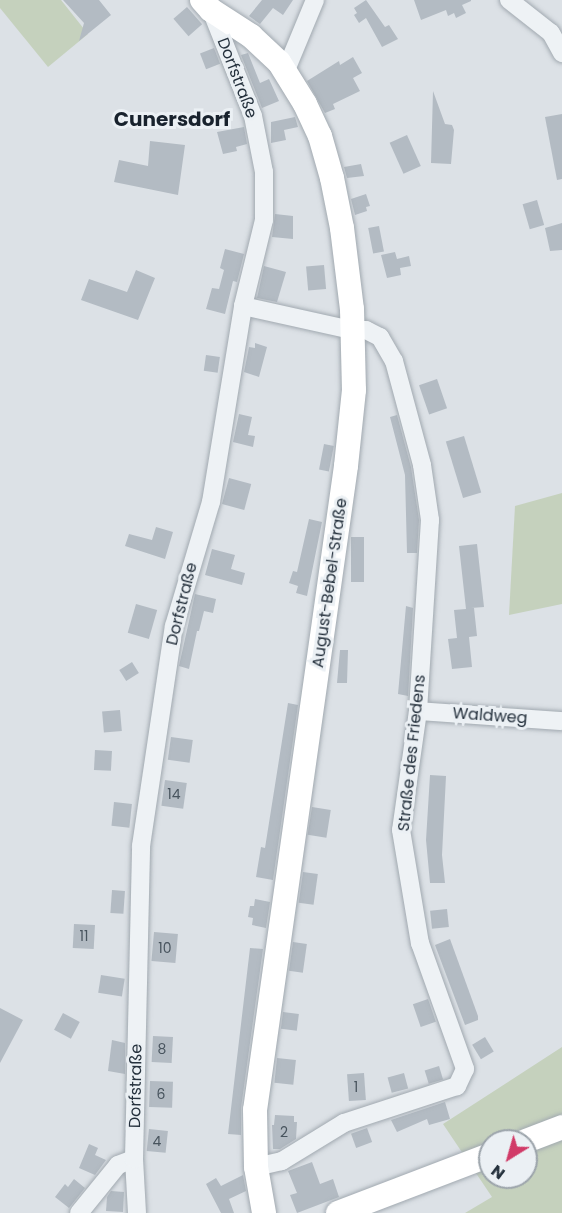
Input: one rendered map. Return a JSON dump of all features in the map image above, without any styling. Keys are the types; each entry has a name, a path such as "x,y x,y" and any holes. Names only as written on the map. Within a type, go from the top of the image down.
{"main road":[{"name":"August-Bebel-Straße","path":"206,5 251,36 286,70 320,136 332,178 344,238 352,309 354,390 346,466 257,1086 254,1140 264,1213"},
{"path":"538,1136 562,1127"},
{"path":"338,1213 478,1160"}],"street":[{"path":"286,70 315,0"},
{"path":"509,0 557,26 562,53"},
{"name":"Dorfstraße","path":"137,1213 134,1159 141,846 174,626 211,502 243,306 264,220 264,172 253,116 206,5"},
{"name":"Straße des Friedens","path":"243,306 351,330 366,330 380,337 393,361 422,465 430,520 418,711 401,830 420,943 465,1069 456,1086 344,1123 282,1161 256,1167"},
{"name":"Waldweg","path":"418,711 562,721"},
{"path":"79,1213 118,1165 134,1159"}],"green space":[{"path":"0,0 61,0 88,34 48,67 0,8"},
{"path":"562,493 562,604 509,615 515,506"},
{"path":"562,1047 562,1213 465,1213 492,1197 487,1189 538,1189 538,1129 478,1129 478,1176 443,1124"}],"building":[{"path":"63,0 99,0 111,15 79,41 84,23"},
{"path":"262,0 293,0 283,15 273,8 260,24 249,16"},
{"path":"366,0 385,27 389,25 398,39 382,47 366,18 359,23 354,15 357,13 354,8"},
{"path":"414,0 471,1 462,5 466,13 456,18 454,13 448,16 446,10 421,20"},
{"path":"187,7 202,24 189,36 173,19"},
{"path":"214,48 220,64 206,69 200,53"},
{"path":"248,53 260,83 269,79 279,101 262,108 241,55"},
{"path":"353,57 362,73 353,78 360,91 333,104 335,109 325,113 307,81 339,61 340,65"},
{"path":"433,91 445,124 452,125 454,130 451,164 431,163"},
{"path":"562,114 562,179 557,180 545,117"},
{"path":"295,117 298,127 284,130 286,140 271,143 271,122"},
{"path":"244,127 247,144 236,147 237,151 223,154 217,132"},
{"path":"407,135 421,166 403,174 390,143"},
{"path":"150,141 185,145 178,195 114,182 119,160 148,166"},
{"path":"361,164 364,176 347,178 344,167"},
{"path":"366,194 370,206 366,207 367,211 355,215 351,199"},
{"path":"537,200 544,225 530,229 523,204"},
{"path":"275,214 293,216 293,239 272,237"},
{"path":"562,223 562,250 550,251 545,228"},
{"path":"379,226 384,252 373,254 368,228"},
{"path":"225,249 244,254 237,282 233,281 225,314 206,309 212,288 219,289 224,270 220,268"},
{"path":"395,252 397,259 409,256 411,266 400,268 401,275 387,278 381,255"},
{"path":"324,265 326,289 308,290 306,267"},
{"path":"264,266 286,272 277,302 257,298"},
{"path":"136,270 155,278 138,320 81,300 89,279 127,292"},
{"path":"255,343 267,347 259,377 244,372 249,347 255,348"},
{"path":"206,355 220,357 218,373 204,371"},
{"path":"437,379 447,408 429,414 419,385"},
{"path":"239,414 252,417 248,435 255,436 253,447 233,442"},
{"path":"397,415 411,467 419,520 417,553 407,553 405,475 390,417"},
{"path":"464,436 481,492 463,498 446,442"},
{"path":"324,444 334,446 329,471 319,470"},
{"path":"229,478 251,484 244,510 222,504"},
{"path":"309,519 322,522 307,596 296,593 298,586 289,583 293,571 297,572"},
{"path":"156,527 173,532 165,559 125,546 129,534 152,540"},
{"path":"351,537 364,537 364,582 351,582"},
{"path":"477,544 484,607 471,608 474,608 477,636 469,637 472,667 452,669 448,639 457,638 454,610 466,609 459,546"},
{"path":"212,549 235,555 231,569 245,573 242,585 205,575"},
{"path":"195,594 216,599 213,613 204,611 189,669 179,666"},
{"path":"136,604 157,610 149,639 128,633"},
{"path":"406,606 413,608 408,696 398,694"},
{"path":"340,650 348,650 347,683 337,683"},
{"path":"132,662 139,673 126,681 119,670"},
{"path":"288,703 298,705 273,880 256,877 261,847 265,848"},
{"path":"120,710 122,731 104,732 102,712"},
{"path":"171,737 193,740 190,763 168,760"},
{"path":"95,750 112,751 111,771 94,770"},
{"path":"430,775 446,776 442,855 445,883 430,883 426,840"},
{"path":"165,780 187,783 183,809 161,806"},
{"path":"114,802 132,804 129,828 111,826"},
{"path":"312,807 331,810 326,838 308,835"},
{"path":"303,872 318,874 314,905 299,903"},
{"path":"112,890 125,891 123,914 110,913"},
{"path":"255,899 270,902 266,928 252,925 253,918 248,917 250,906 254,906"},
{"path":"447,909 449,927 432,929 430,911"},
{"path":"74,924 95,925 94,949 73,948"},
{"path":"154,932 178,934 175,963 151,961"},
{"path":"450,939 478,1016 478,1020 465,1025 435,945"},
{"path":"293,942 307,944 303,973 289,971"},
{"path":"250,948 263,949 241,1108 241,1135 228,1134"},
{"path":"101,975 125,979 122,997 98,993"},
{"path":"428,999 436,1022 421,1027 413,1004"},
{"path":"0,1008 23,1020 0,1063"},
{"path":"283,1012 299,1014 297,1031 281,1029"},
{"path":"63,1013 80,1022 71,1039 54,1030"},
{"path":"153,1036 173,1037 172,1063 152,1062"},
{"path":"485,1037 494,1052 481,1059 472,1045"},
{"path":"112,1040 125,1043 125,1074 108,1071"},
{"path":"277,1058 296,1060 293,1085 274,1083"},
{"path":"439,1066 443,1079 429,1084 425,1070"},
{"path":"364,1073 366,1100 349,1101 347,1074"},
{"path":"404,1073 408,1088 392,1093 388,1077"},
{"path":"150,1081 173,1082 172,1108 149,1107"},
{"path":"445,1102 450,1119 429,1125 427,1119 397,1132 391,1120"},
{"path":"275,1115 294,1116 294,1122 297,1122 296,1139 280,1149 273,1149 272,1125 274,1125"},
{"path":"367,1128 372,1142 356,1148 351,1134"},
{"path":"149,1129 168,1131 166,1153 147,1151"},
{"path":"89,1144 98,1148 95,1155 106,1160 95,1175 79,1168"},
{"path":"312,1162 320,1184 333,1179 339,1197 297,1213 290,1195 297,1193 288,1171"},
{"path":"243,1175 246,1191 229,1199 234,1213 221,1213 206,1184 216,1178 221,1186"},
{"path":"74,1179 85,1188 69,1208 55,1197 65,1184 68,1187"},
{"path":"111,1191 124,1192 123,1212 106,1211 107,1197"}],"district":[{"name":"Cunersdorf","path":"172,119"}]}
